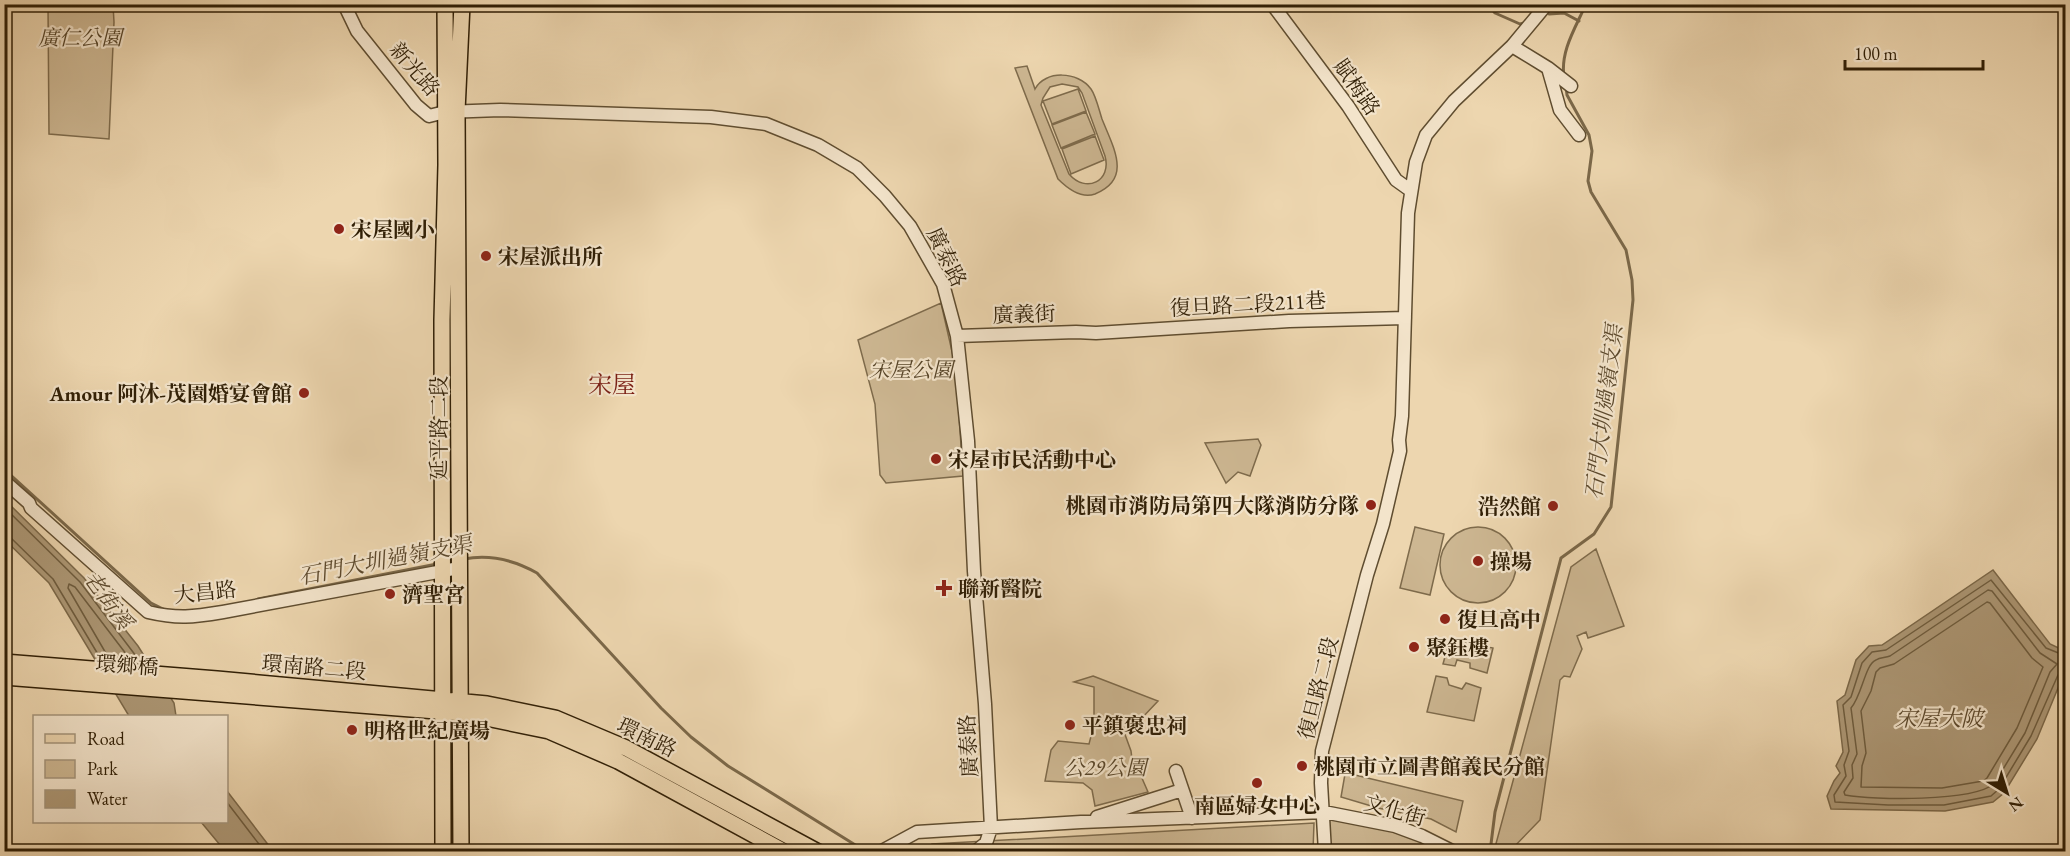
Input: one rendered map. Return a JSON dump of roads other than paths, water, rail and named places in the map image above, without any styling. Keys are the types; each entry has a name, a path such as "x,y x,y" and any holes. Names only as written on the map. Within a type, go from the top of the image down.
{"main road":[{"name":"延平路二段","path":"445,4 451,112 461,707 461,852"},
{"name":"延平路二段","path":"443,852 442,320 446,165 462,4"},
{"name":"環鄉橋","path":"4,662 62,667 182,683"},
{"name":"環鄉橋","path":"4,677 67,682 182,683"},
{"name":"環南路二段","path":"182,683 443,706"},
{"name":"環南路","path":"443,706 461,707 487,704 555,718 626,748 818,852"},
{"name":"環南路","path":"461,707 559,735 618,761 785,852"}],"street":[{"name":"新光路","path":"344,4 357,31 416,105 429,116 451,112"},
{"name":"賦梅路","path":"1272,4 1348,106 1396,180 1410,190"},
{"name":"復旦路二段","path":"1325,852 1321,783 1322,751 1367,575 1383,524 1400,451 1408,213 1416,162 1426,135 1454,101 1512,46 1547,4"},
{"path":"1512,46 1567,82"},
{"path":"1548,68 1560,110 1579,135"},
{"name":"廣泰路","path":"451,112 500,110 711,117 766,124 818,145 857,168 910,225 943,284 957,336 968,441 991,828"},
{"name":"復旦路二段211巷","path":"1092,333 1289,321 1405,318"},
{"name":"廣義街","path":"957,336 1092,333"},
{"name":"大昌路","path":"4,481 31,508 148,612 168,617 186,618 223,612 459,568"},
{"path":"4,488 25,506 31,508"},
{"path":"1176,771 1192,818"},
{"path":"1081,822 1182,790"},
{"path":"880,852 917,832 1081,822 1324,812"},
{"name":"文化街","path":"1324,812 1395,826 1454,852"},
{"path":"975,852 986,843 991,828"}],"water":[{"path":"4,499 84,578 138,646 174,703 176,715 128,715 49,583 5,540"},
{"name":"宋屋大陂","path":"1993,570 2050,644 2065,651 2065,671 2037,739 2004,793 1993,802 1945,811 1831,809 1827,796 1840,773 1836,766 1843,752 1837,701 1845,695 1856,660 1869,646 1882,645"},
{"path":"228,792 273,851 225,851 202,823 228,823"}],"waterway":[{"path":"1488,4 1495,13 1520,24 1524,23"},
{"name":"石門大圳過嶺支渠","path":"1564,77 1564,58 1586,4"},
{"path":"1549,14 1564,13 1579,21"},
{"name":"石門大圳過嶺支渠","path":"1490,852 1495,812 1561,558 1594,534 1611,507 1633,300 1626,250 1591,192 1588,181 1592,151 1589,135 1567,95 1566,86"},
{"name":"石門大圳過嶺支渠","path":"4,469 151,603 165,610"},
{"name":"石門大圳過嶺支渠","path":"464,559 483,557 502,559 537,573 661,708 691,737 728,766 865,851"},
{"name":"石門大圳過嶺支渠","path":"258,599 437,564"}],"place":[{"name":"宋屋國小","path":"339,229"},
{"name":"宋屋派出所","path":"486,256"},
{"name":"Amour 阿沐-茂園婚宴會館","path":"304,393"},
{"name":"宋屋市民活動中心","path":"936,459"},
{"name":"桃園市消防局第四大隊消防分隊","path":"1371,505"},
{"name":"浩然館","path":"1553,506"},
{"name":"操場","path":"1478,561"},
{"name":"聯新醫院","path":"944,588"},
{"name":"濟聖宮","path":"390,594"},
{"name":"復旦高中","path":"1445,619"},
{"name":"聚鈺樓","path":"1414,647"},
{"name":"平鎮褒忠祠","path":"1070,725"},
{"name":"明格世紀廣場","path":"352,730"},
{"name":"桃園市立圖書館義民分館","path":"1302,766"},
{"name":"南區婦女中心","path":"1257,783"}],"district":[{"name":"宋屋","path":"612,384"}],"park label":[{"name":"廣仁公園","path":"80,37"},
{"name":"宋屋公園","path":"911,369"},
{"name":"公29公園","path":"1105,767"}],"water label":[{"name":"老街溪","path":"108,600"}]}
